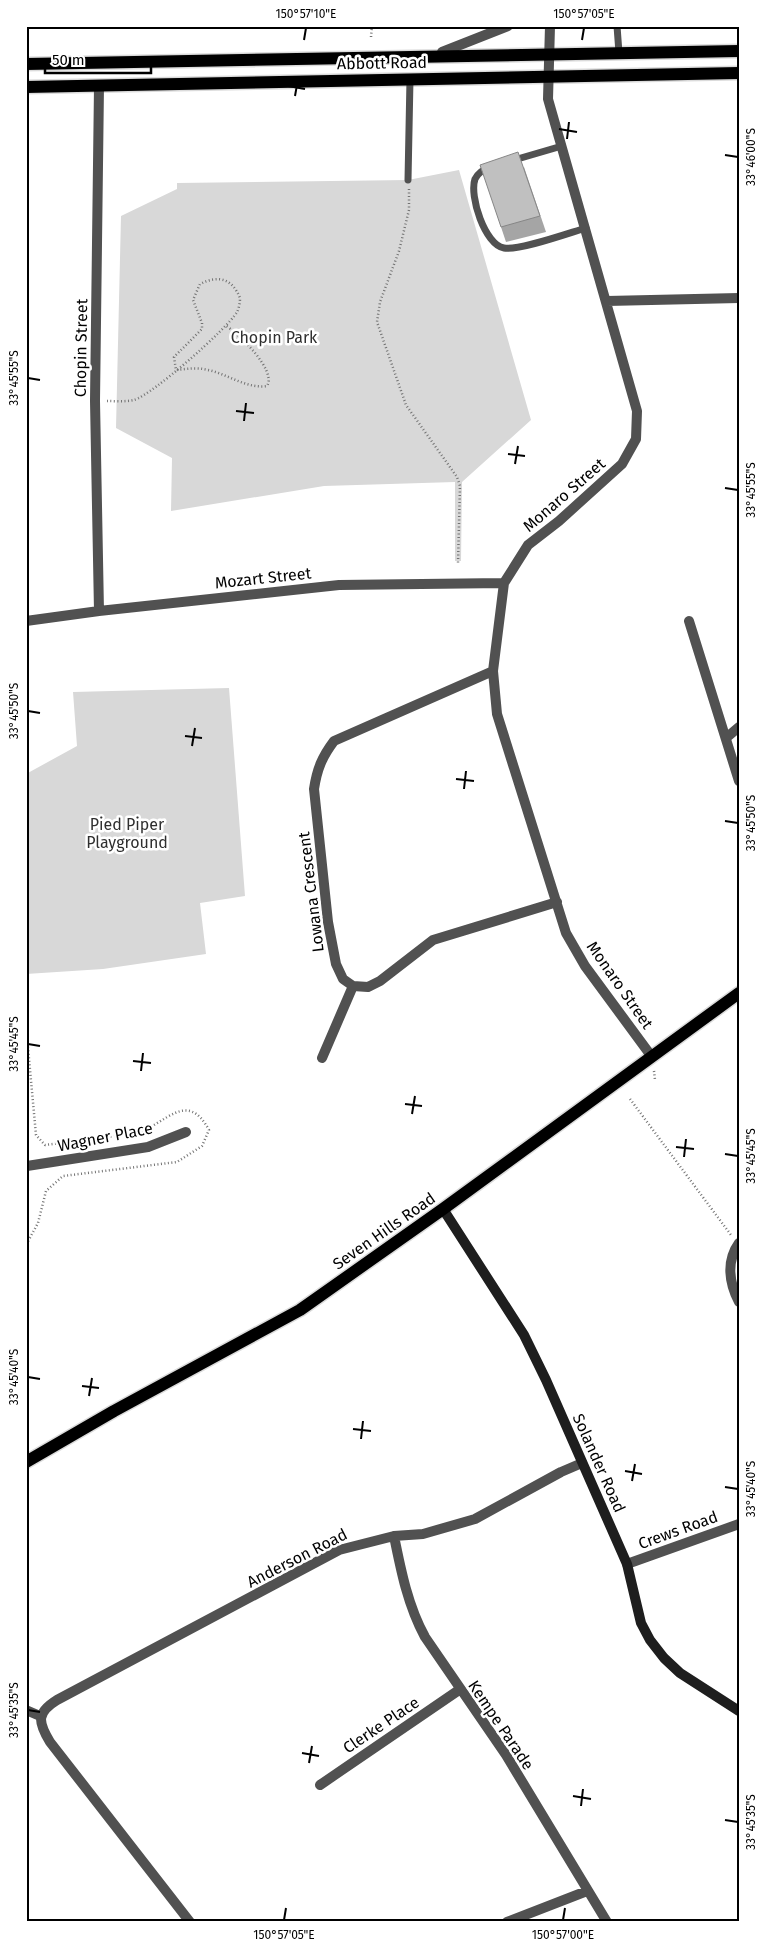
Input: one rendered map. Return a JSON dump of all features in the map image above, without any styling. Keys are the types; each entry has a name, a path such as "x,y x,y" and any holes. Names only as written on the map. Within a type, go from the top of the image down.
{"main road":[{"name":"Abbott Road","path":"26,64 739,51"},
{"name":"Abbott Road","path":"26,87 739,73"},
{"name":"Seven Hills Road","path":"26,1462 122,1407 300,1310 443,1209 739,993"}],"street":[{"path":"440,57 442,52 508,26"},
{"name":"Monaro Street","path":"550,26 547,56 548,99 637,411 636,439 622,464 559,521 528,545 504,583 493,670 497,714 566,933 585,966 652,1057"},
{"name":"Chopin Street","path":"99,86 95,401 99,610"},
{"path":"607,301 739,298"},
{"name":"Mozart Street","path":"26,621 99,610 338,585 504,583"},
{"path":"688,621 739,781"},
{"name":"Lowana Crescent","path":"353,986 343,979 336,964 328,922 314,788 317,770 323,757 334,742 493,670"},
{"path":"726,738 739,727"},
{"path":"322,1058 353,986 368,987 380,981 433,940 557,902"},
{"name":"Wagner Place","path":"27,1164 148,1147 186,1132"},
{"name":"Solander Road","path":"443,1209 524,1335 627,1564 641,1623 664,1658 680,1673 739,1711"},
{"path":"737,1246 730,1273 739,1302"},
{"name":"Anderson Road","path":"40,1716 43,1711 57,1700 319,1560 359,1543 394,1536 423,1534 475,1520 560,1472 582,1462"},
{"name":"Crews Road","path":"627,1564 739,1524"},
{"name":"Kempe Parade","path":"394,1536 401,1572 415,1618 459,1690 506,1755 607,1922"},
{"name":"Clerke Place","path":"320,1785 459,1690"},
{"path":"26,1710 40,1716 44,1732 50,1742 190,1922"},
{"path":"507,1922 587,1891"}],"lane":[{"path":"617,26 618,53"},
{"path":"408,180 410,79"},
{"path":"506,162 562,146"},
{"path":"496,164 487,167 476,177 473,188 483,228 493,242 504,248 517,248 586,228"}],"path":[{"path":"371,37 372,26"},
{"path":"408,180 409,210 399,251 380,302 377,322 406,404 458,477 460,486 458,562"},
{"path":"117,401 134,400 153,390 176,370 236,314 240,298 236,288 230,282 210,279 200,284 194,300 202,323 202,329 174,357 173,363 176,370"},
{"path":"176,370 206,369 239,382 260,387 267,386 269,375 262,362 237,334 225,325"},
{"path":"630,1099 737,1246"}],"green space":[{"name":"Chopin Park","path":"459,170 531,420 462,482 461,561 455,561 455,482 324,486 171,511 172,458 116,428 121,216 177,189 177,183 408,180"},
{"name":"Pied Piper Playground","path":"229,688 245,896 200,903 206,954 103,969 26,974 26,774 77,746 73,692"}],"building":[{"path":"518,152 540,216 501,227 480,165"}]}
